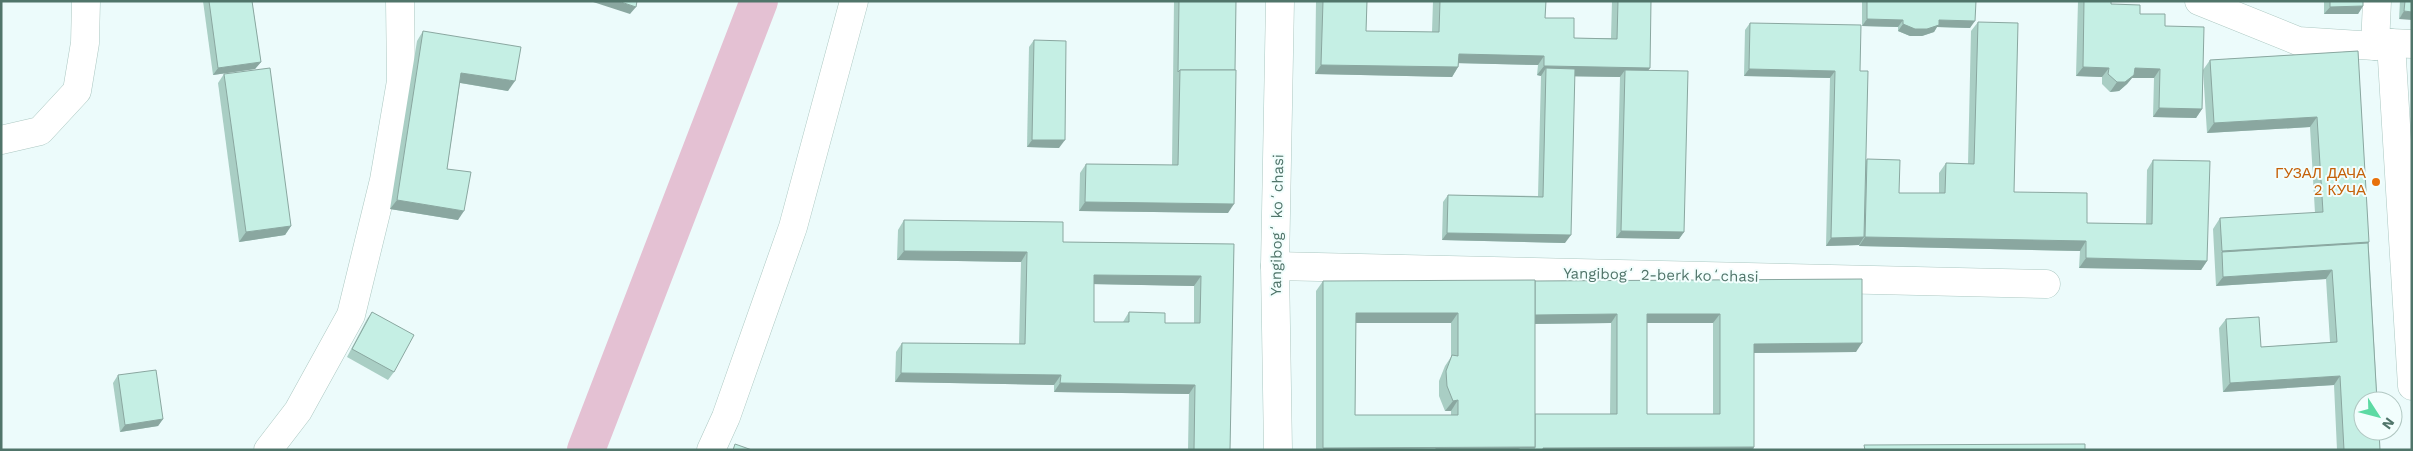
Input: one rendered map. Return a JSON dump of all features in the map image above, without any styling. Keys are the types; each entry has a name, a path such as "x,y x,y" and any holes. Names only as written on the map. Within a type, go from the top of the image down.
{"street":[{"path":"1,140 40,131 77,91 85,43 86,1"},
{"path":"268,450 298,410 351,315 384,180 401,81 400,1"},
{"path":"712,450 726,417 793,227 854,1"},
{"name":"Yangibogʻ koʻchasi","path":"1278,450 1276,266 1280,1"},
{"path":"2199,1 2298,41 2393,44"},
{"path":"2377,1 2393,44 2412,386"},
{"name":"Yangibogʻ 2-berk koʻchasi","path":"1276,266 2046,284"}],"building":[{"path":"209,1 252,1 261,62 218,68"},
{"path":"618,1 637,1 636,7"},
{"path":"1179,1 1236,1 1235,70 1180,70 1178,72"},
{"path":"1323,1 1367,1 1366,31 1439,32 1440,1 1546,1 1545,18 1574,18 1574,38 1617,39 1618,1 1651,1 1650,68 1544,66 1544,56 1459,54 1458,67 1321,65"},
{"path":"1867,1 1976,1 1975,21 1939,20 1939,25 1927,29 1915,29 1903,24 1903,20 1867,19"},
{"path":"2084,1 2111,1 2111,4 2140,5 2140,14 2165,14 2165,26 2204,27 2202,109 2159,108 2160,69 2135,68 2134,75 2125,82 2117,82 2108,74 2109,68 2083,67"},
{"path":"2330,1 2363,1 2363,6 2330,7"},
{"path":"2405,1 2412,1 2412,12 2404,11"},
{"path":"1978,22 2018,23 2014,192 2087,193 2087,223 2152,224 2153,160 2210,161 2207,261 2086,258 2086,241 1865,237 1867,159 1900,160 1899,193 1945,193 1946,163 1974,164"},
{"path":"1750,23 1861,25 1860,71 1868,71 1864,237 1831,238 1835,71 1749,69"},
{"path":"423,31 521,47 515,81 461,73 447,169 471,172 464,211 397,200"},
{"path":"1034,40 1066,41 1065,140 1032,140"},
{"path":"2358,51 2369,242 2222,251 2220,218 2323,212 2317,117 2214,123 2210,60"},
{"path":"270,68 291,226 246,232 224,74"},
{"path":"1546,68 1575,69 1571,235 1447,233 1448,195 1543,197"},
{"path":"1180,70 1236,70 1234,204 1085,202 1086,164 1178,165"},
{"path":"1625,70 1688,71 1684,232 1621,231"},
{"path":"904,220 1063,222 1063,242 1234,244 1230,450 1194,450 1195,385 1060,383 1061,375 901,373 902,343 1025,344 1027,252 904,251","holes":["1094,275 1201,276 1200,323 1165,323 1165,313 1129,312 1129,322 1094,322"]},
{"path":"2368,243 2376,391 2353,391 2353,441 2380,441 2380,450 2344,450 2340,376 2230,383 2226,319 2259,317 2261,347 2337,342 2332,270 2223,277 2222,252"},
{"path":"1862,279 1862,343 1754,344 1754,447 1543,448 1543,450 1519,450 1519,448 1535,448 1535,414 1617,414 1617,314 1535,315 1535,281","holes":["1647,314 1720,314 1720,414 1647,414"]},
{"path":"1535,280 1535,447 1323,448 1323,281","holes":["1356,313 1458,313 1458,356 1452,355 1446,371 1447,386 1453,401 1458,400 1458,415 1355,415"]},
{"path":"372,312 414,335 394,372 352,349"},
{"path":"156,370 163,419 125,425 118,375"},
{"path":"735,444 752,450 733,450"},
{"path":"2085,444 2085,450 1865,450 1864,445"},
{"path":"1436,448 1436,450 1323,450 1323,449"}],"waterway":[{"path":"586,450 759,1"}],"place":[{"name":"ГУЗАЛ ДАЧА 2 КУЧА","path":"2376,182"}]}
